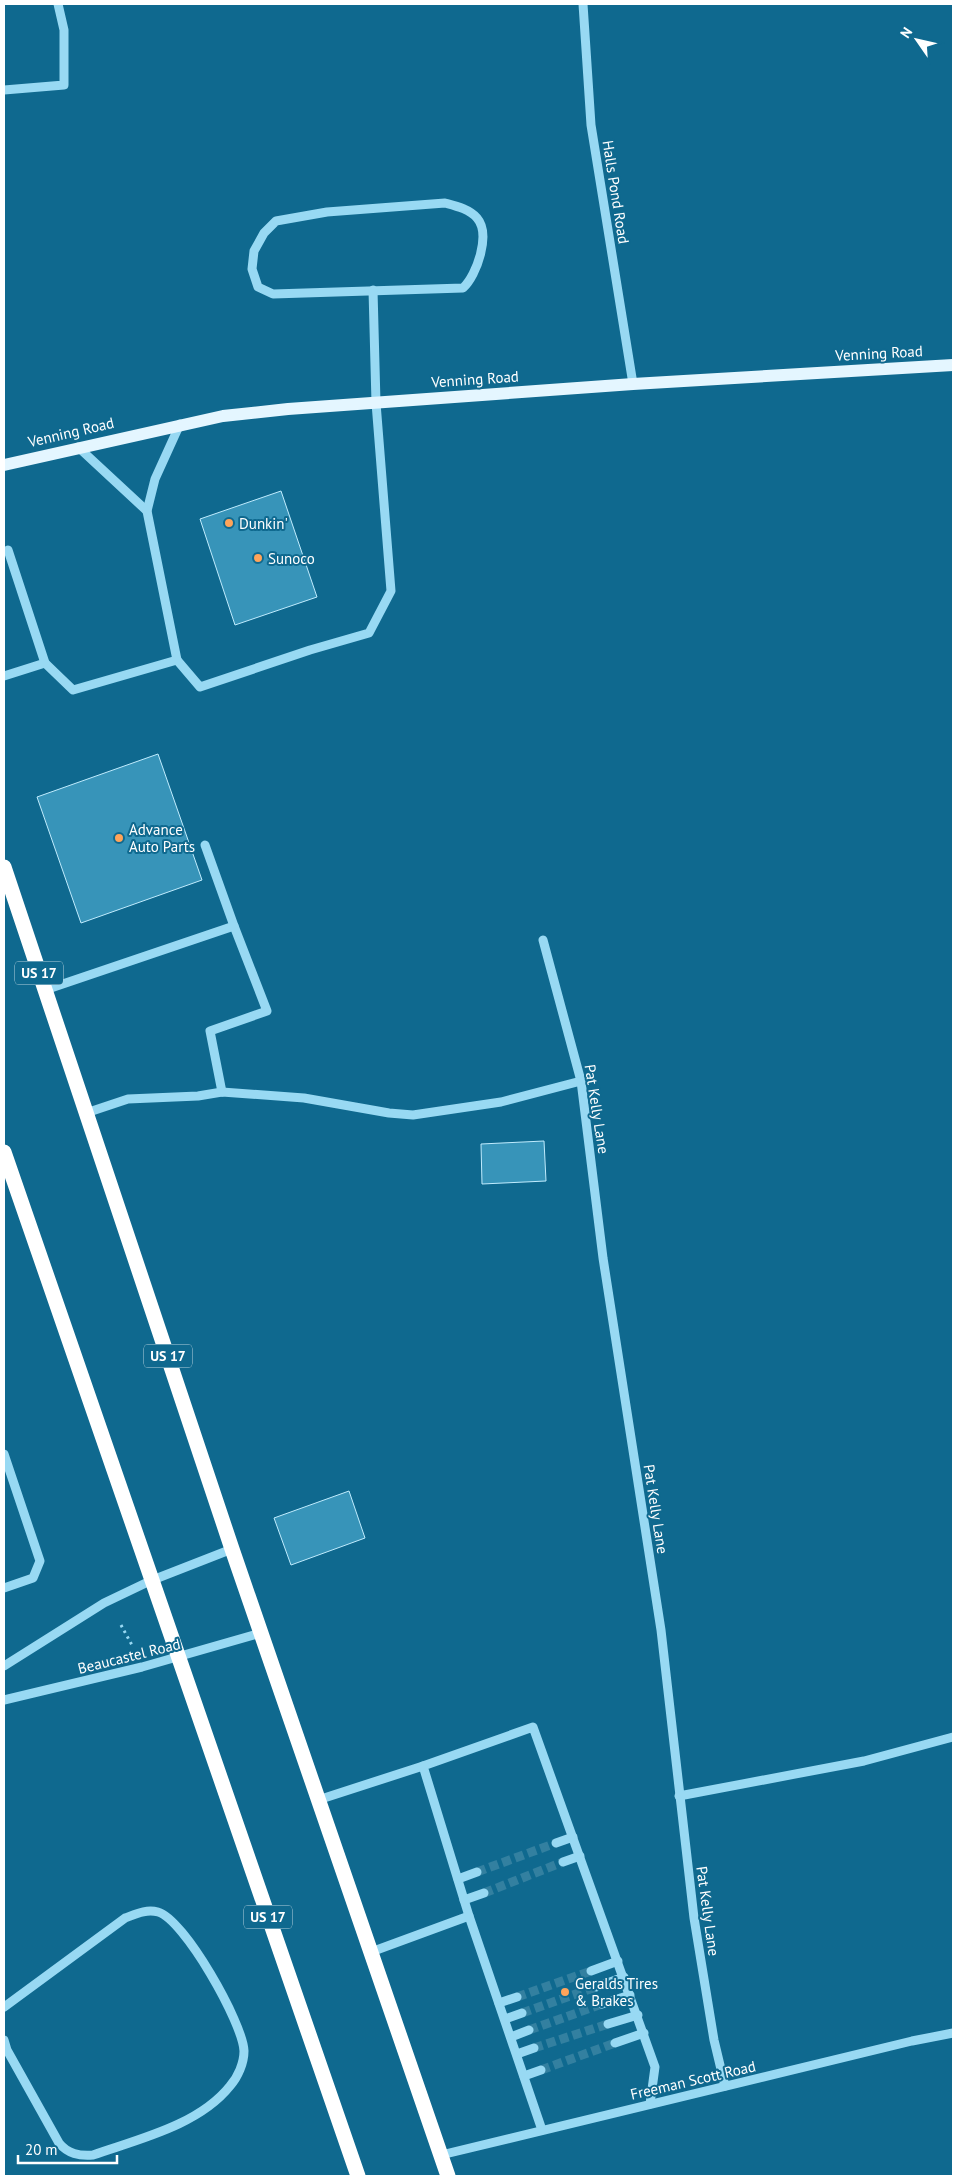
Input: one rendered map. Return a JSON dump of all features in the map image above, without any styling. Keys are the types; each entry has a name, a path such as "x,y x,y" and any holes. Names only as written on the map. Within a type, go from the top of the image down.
{"highway":[{"name":"US 17","path":"4,867 232,1549 448,2176"},
{"name":"US 17","path":"4,1152 150,1581 358,2176"}],"main road":[{"name":"Venning Road","path":"4,465 180,424 224,416 633,384 953,364"}],"street":[{"path":"4,90 64,86 64,30 58,4"},
{"name":"Halls Pond Road","path":"584,4 591,125 633,384"},
{"path":"445,203 463,208 477,218 483,229 478,266 471,281 463,288 373,290 273,294 258,287 252,269 254,251 264,233 276,220 327,212 445,203"},
{"path":"180,424 155,478 147,511 177,660 200,687 310,650 369,633 391,590 376,403 373,290"},
{"path":"78,447 147,511"},
{"path":"8,550 45,663 73,690 177,660"},
{"path":"4,676 45,663"},
{"path":"204,845 267,1011 210,1031 222,1092"},
{"path":"45,990 234,926"},
{"name":"Pat Kelly Lane","path":"543,940 581,1081 603,1258 661,1630 694,1918 714,2040 725,2086"},
{"path":"86,1113 128,1099 198,1096 222,1092 304,1098 389,1114 413,1116 501,1102 581,1081"},
{"path":"4,1454 40,1561 33,1578 4,1588"},
{"path":"4,1666 104,1603 150,1581 232,1549"},
{"name":"Beaucastel Road","path":"4,1700 178,1658 261,1634"},
{"path":"318,1800 423,1766 533,1727 638,2015 655,2067 650,2104"},
{"path":"679,1796 864,1761 953,1738"},
{"path":"423,1766 469,1916 542,2130"},
{"path":"556,1843 573,1836"},
{"path":"562,1862 580,1856"},
{"path":"458,1879 477,1872"},
{"path":"464,1900 484,1893"},
{"path":"4,2008 125,1918 145,1910 159,1912 171,1919 215,1978 240,2031 244,2050 238,2074 231,2084 210,2104 173,2128 85,2156 74,2154 64,2149 59,2143 7,2050 4,2040"},
{"path":"371,1952 469,1916"},
{"path":"591,1971 618,1961"},
{"path":"596,1987 624,1977"},
{"path":"602,2004 630,1995"},
{"path":"499,2002 517,1997"},
{"path":"504,2018 522,2013"},
{"path":"608,2024 638,2015"},
{"path":"511,2037 529,2030"},
{"path":"615,2043 644,2033"},
{"name":"Freeman Scott Road","path":"441,2155 953,2033"},
{"path":"517,2054 534,2048"},
{"path":"524,2076 541,2070"}],"path":[{"path":"121,1625 134,1648"}],"building":[{"name":"Sunoco","path":"281,491 317,597 235,625 200,519"},
{"name":"Advance Auto Parts","path":"158,754 202,880 81,923 37,797"},
{"path":"544,1141 546,1181 482,1184 481,1144"},
{"path":"349,1491 365,1538 291,1565 274,1518"}],"tunnel":[{"path":"477,1872 556,1843"},
{"path":"484,1893 563,1862"},
{"path":"517,1997 591,1971"},
{"path":"522,2013 596,1987"},
{"path":"529,2030 602,2004"},
{"path":"534,2048 608,2024"},
{"path":"541,2070 615,2043"}],"place":[{"name":"Dunkin'","path":"229,523"},
{"name":"Sunoco","path":"258,558"},
{"name":"Advance Auto Parts","path":"119,838"},
{"name":"Geralds Tires & Brakes","path":"565,1992"}]}
